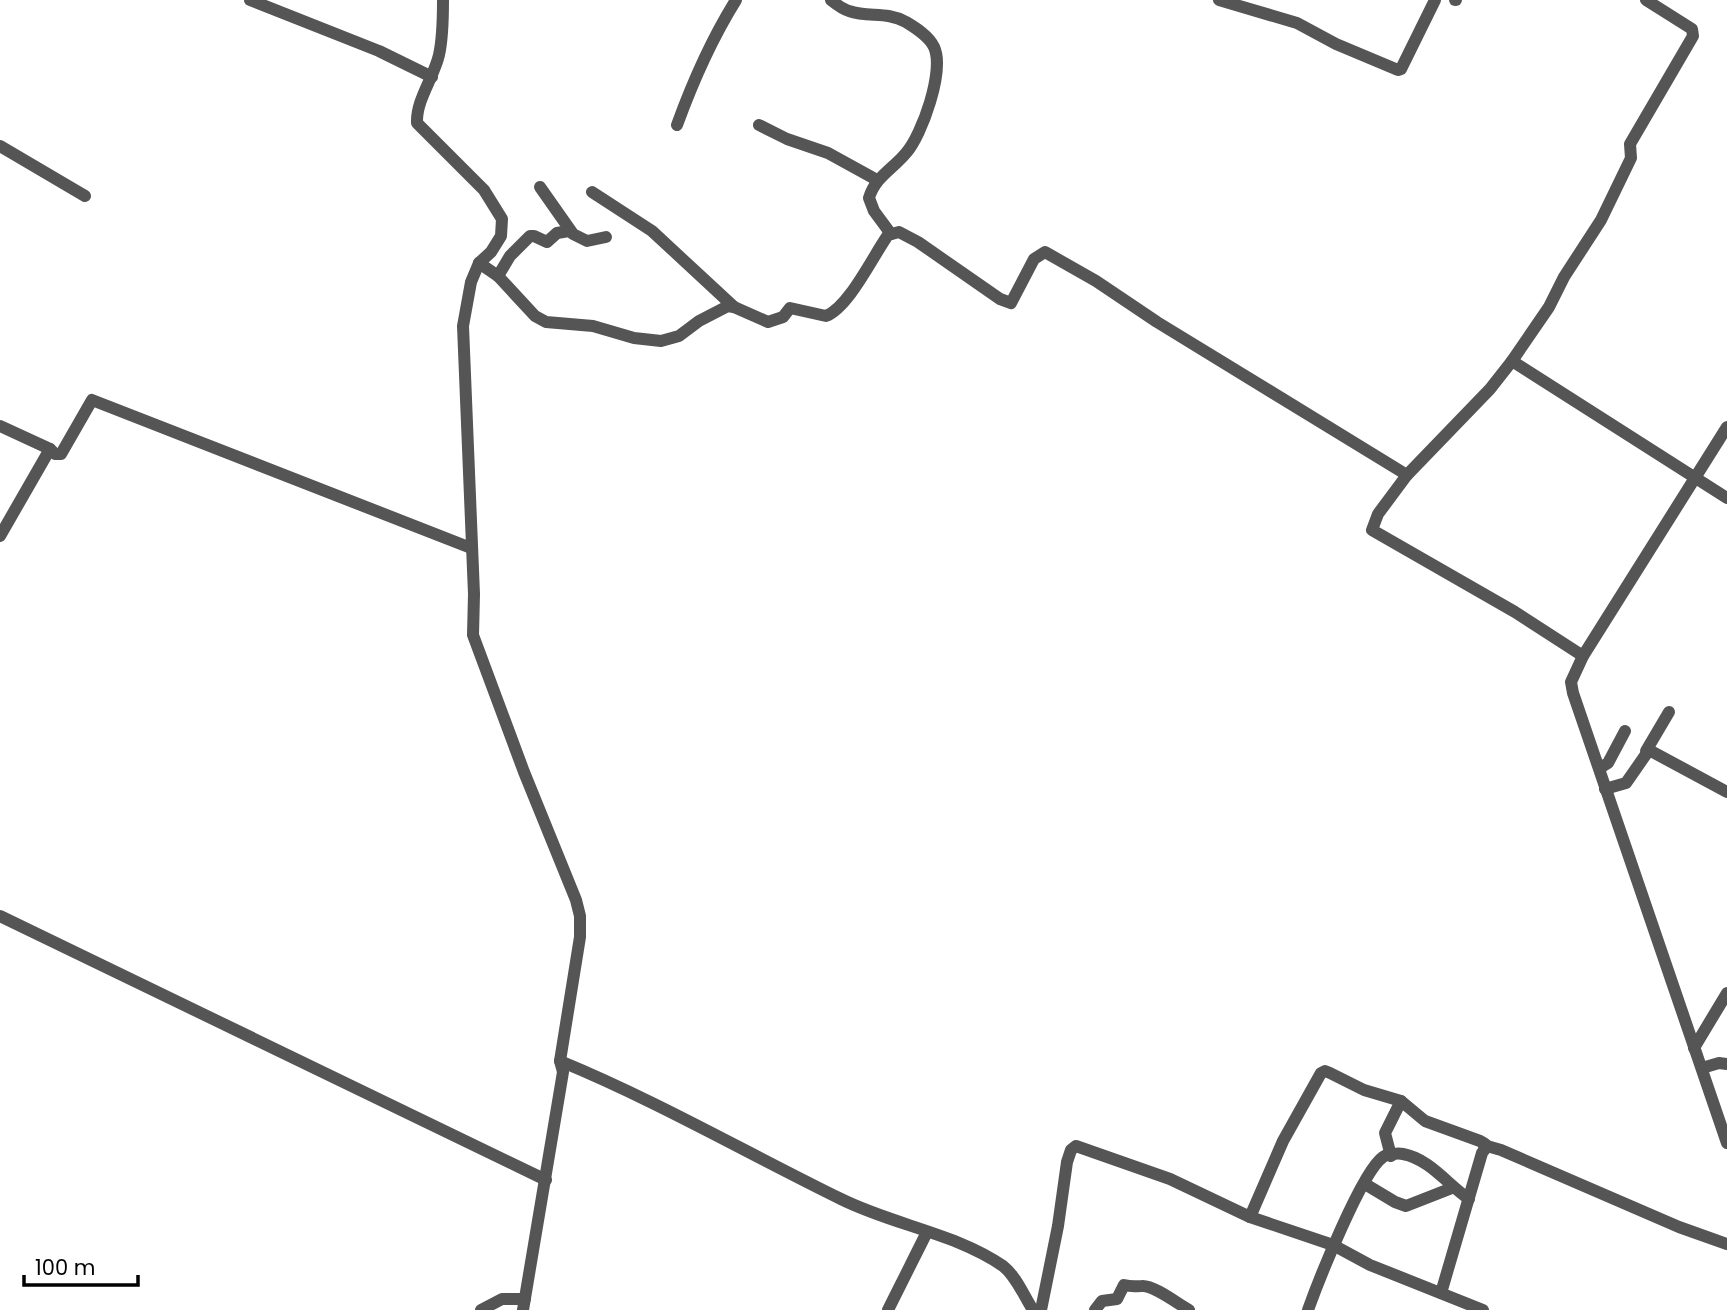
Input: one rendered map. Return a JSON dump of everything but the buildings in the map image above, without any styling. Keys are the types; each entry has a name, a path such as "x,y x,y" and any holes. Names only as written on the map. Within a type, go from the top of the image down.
{"street":[{"path":"250,0 379,51 432,77"},
{"path":"443,0 443,31 439,55 418,112 417,123 484,190 502,219 501,236 491,251 478,263 467,292 463,326 473,635 580,916 580,937 560,1061 563,1072 524,1304 502,1298 481,1310"},
{"path":"677,125 710,42 736,0"},
{"path":"831,0 847,11 891,15 907,23 927,37 937,57 928,106 914,142 906,154 877,180 869,198 870,204 891,234"},
{"path":"1219,0 1297,23 1336,44 1398,70 1401,69 1435,0"},
{"path":"1583,656 1516,612 1372,530 1378,514 1407,475 1490,389 1512,362 1549,307 1564,277 1601,220 1631,158 1630,144 1693,36 1692,29 1647,0"},
{"path":"759,125 787,139 828,153 877,180"},
{"path":"0,146 85,196"},
{"path":"540,187 558,210 569,231 587,242 606,237"},
{"path":"592,192 652,231 734,307 768,322 783,317 790,308 830,315 845,301 888,235 899,232 918,242 1000,299 1011,303 1034,259 1043,252 1047,253 1407,475"},
{"path":"498,276 510,256 530,236 547,242 558,233 569,231"},
{"path":"478,263 498,276 539,320 593,326 647,340 666,341 679,337 715,311 734,307"},
{"path":"1512,362 1727,498"},
{"path":"0,426 58,454 63,452 92,400 471,548"},
{"path":"1727,427 1583,656 1573,675 1572,688 1727,1143"},
{"path":"0,536 50,449"},
{"path":"1605,789 1626,783 1669,712"},
{"path":"1600,768 1608,763 1625,731"},
{"path":"1646,751 1653,751 1727,792"},
{"path":"0,916 546,1180"},
{"path":"1695,1048 1727,993"},
{"path":"560,1061 603,1079 843,1200 962,1245 1003,1266 1039,1308"},
{"path":"1702,1068 1719,1063 1727,1064"},
{"path":"1250,1217 1283,1141 1321,1073 1325,1071 1364,1090 1401,1101 1425,1121 1485,1144 1441,1293"},
{"path":"1391,1156 1385,1133 1386,1126 1401,1101"},
{"path":"1484,1150 1487,1146 1500,1150 1679,1227 1727,1244"},
{"path":"1039,1308 1067,1162 1074,1147 1080,1147 1170,1179 1250,1217 1334,1245 1370,1265 1483,1310"},
{"path":"1308,1310 1334,1245 1364,1184 1380,1159 1387,1154 1391,1156 1400,1153 1410,1156 1434,1169 1452,1188 1469,1199"},
{"path":"1364,1184 1402,1206 1452,1188"},
{"path":"888,1310 927,1232"},
{"path":"1096,1310 1102,1301 1117,1299 1124,1285 1135,1288 1142,1285 1189,1310"}]}
